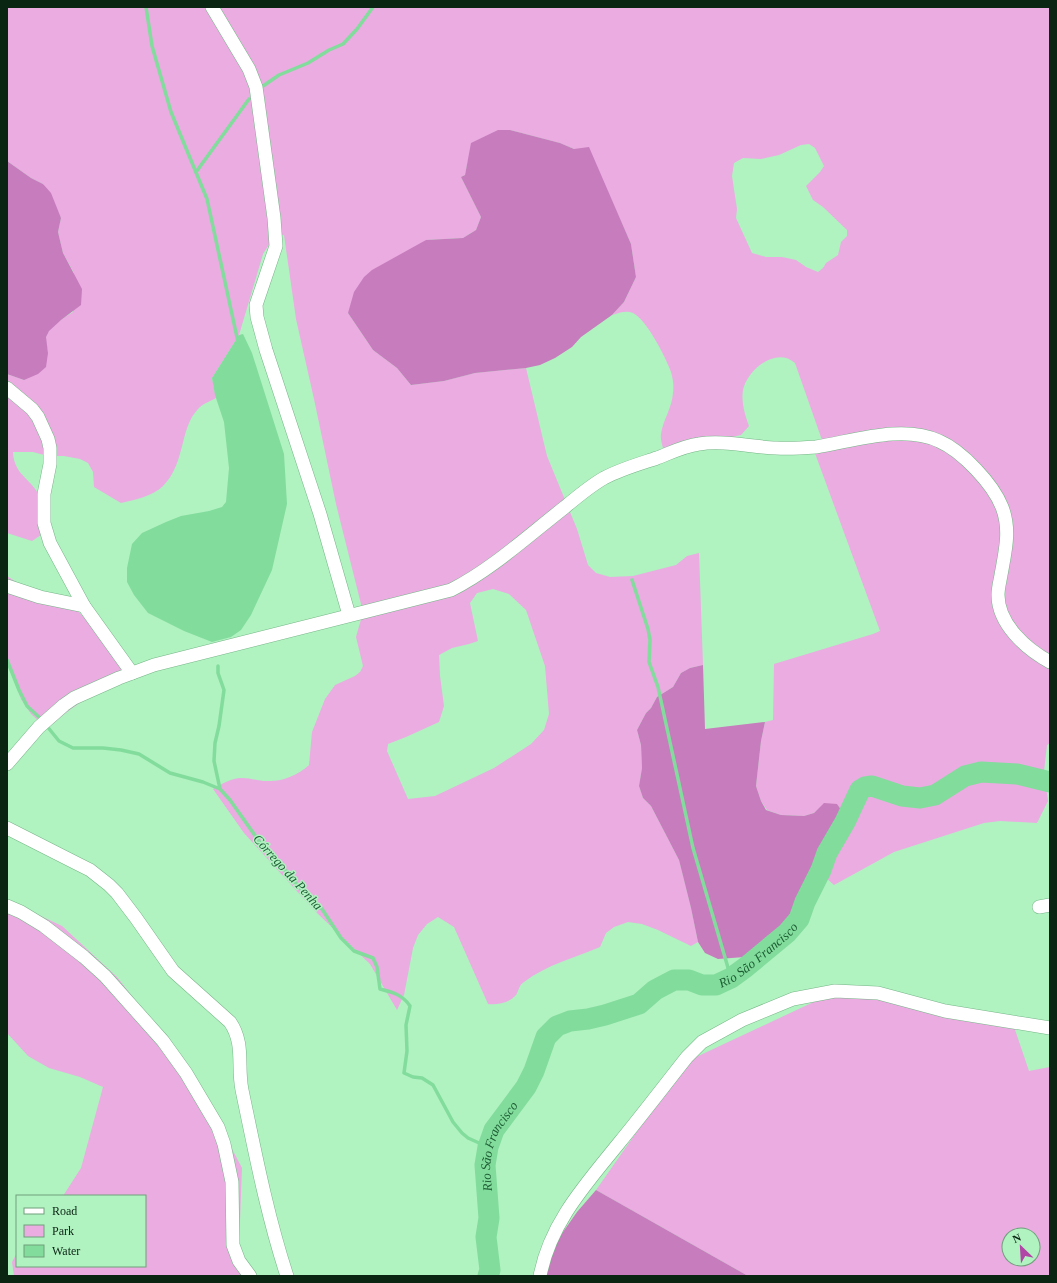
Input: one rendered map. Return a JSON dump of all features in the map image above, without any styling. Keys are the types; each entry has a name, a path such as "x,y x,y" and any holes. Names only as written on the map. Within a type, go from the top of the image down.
{"street":[{"path":"212,7 249,70 256,87 276,240 276,246 256,305 257,317 266,350 320,514 349,615"},
{"path":"7,388 32,409 38,417 48,439 50,448 50,464 44,494 44,523 50,543 84,606 132,673"},
{"path":"7,764 42,724 74,698 119,678 154,665 451,590 478,575 574,499 604,478 688,446 700,444 712,443 776,448 814,447 890,434 906,434 939,440 955,450 969,462 995,493 1003,509 1007,526 1007,542 998,594 999,605 1005,619 1014,633 1029,648 1050,662"},
{"path":"7,586 40,597 84,606"},
{"path":"7,828 90,870 109,885 118,893 173,971 230,1022 234,1028 240,1045 242,1087 263,1188 276,1243 287,1276"},
{"path":"7,906 21,912 44,926 84,956 105,976 163,1041 186,1074 218,1127 224,1144 232,1182 233,1245 239,1261 250,1276"},
{"path":"540,1276 546,1250 556,1228 579,1192 687,1056 702,1042 742,1020 793,999 835,992 878,993 945,1011 1050,1028"}],"green space":[{"path":"7,7 1050,7 1050,743 1047,745 1044,771 1048,801 1037,823 1000,821 984,823 894,852 834,885 824,876 836,854 833,843 842,811 837,804 824,804 814,813 804,816 781,815 767,810 761,801 756,786 761,741 765,722 773,720 774,664 880,631 812,445 823,443 795,363 787,358 779,357 771,359 756,368 750,375 743,390 744,408 749,426 741,435 664,452 661,434 672,398 673,388 671,372 650,331 638,317 633,313 628,312 612,315 624,302 636,277 631,244 610,197 574,149 560,143 510,130 468,160 465,175 461,177 481,217 476,230 463,238 426,240 348,313 373,350 397,368 411,385 444,381 475,373 526,368 547,456 577,529 588,565 596,573 610,577 633,576 676,565 687,556 699,553 703,665 690,668 681,673 673,687 657,697 637,730 641,745 642,768 639,786 643,798 651,806 679,860 698,942 691,946 658,930 642,924 628,922 614,927 606,933 600,947 551,966 522,983 516,995 510,1000 499,1004 488,1004 454,927 438,917 427,924 418,935 413,948 404,995 397,1010 370,964 315,911 244,833 213,789 238,778 273,781 290,777 305,769 309,765 312,732 325,699 335,685 355,676 360,672 363,666 356,637 362,616 361,604 336,504 296,319 284,235 275,235 263,254 239,335 212,378 216,398 200,407 192,417 176,467 163,486 143,497 121,503 94,487 93,472 88,463 80,459 64,456 48,456 33,452 13,452 14,460 20,473 34,487 42,504 41,535 32,541 7,533 7,374 24,380 48,353 46,339 47,333 57,323 73,312 74,273 63,253 58,232 61,218 43,184 31,178 7,161","holes":["809,144 815,148 824,166 806,186 813,200 823,207 847,230 847,236 841,242 838,255 826,263 818,272 806,267 796,260 782,257 766,257 752,253 736,218 737,209 732,176 734,163 743,158 761,159 779,155 801,145","493,589 509,594 526,610 545,666 549,714 544,730 531,744 494,768 435,796 408,799 387,751 388,744 439,722 444,706 439,655 452,648 478,641 470,603 477,593"]},
{"path":"7,576 24,587 70,603 99,633 128,675 80,703 61,716 53,724 41,723 31,714 21,699 7,662"},
{"path":"7,900 62,926 117,977 191,1071 242,1168 239,1247 249,1276 14,1276 12,1262 16,1255 16,1267 146,1267 146,1195 64,1195 81,1168 103,1087 80,1077 49,1068 28,1056 7,1033"},
{"path":"850,985 1014,1027 1029,1071 1050,1067 1050,1276 748,1276 596,1190 678,1073 694,1058"}],"shaded area":[{"path":"498,130 510,130 560,143 574,149 589,147 631,244 636,277 624,302 612,315 581,337 572,347 555,358 540,365 526,368 475,373 444,381 411,385 397,368 373,350 348,313 354,292 364,277 372,270 426,240 463,238 476,230 481,217 461,177 465,175 471,143"},
{"path":"7,161 31,178 43,184 51,193 61,218 58,232 63,253 82,289 81,305 61,320 49,331 46,337 48,353 46,367 38,374 24,380 7,374"},
{"path":"703,665 705,729 765,722 761,741 756,786 766,810 781,815 804,816 814,813 824,803 837,804 842,811 833,843 836,854 824,876 812,885 801,912 795,920 785,925 774,936 769,947 758,956 718,959 705,953 698,942 679,860 651,806 643,798 639,786 642,768 641,745 637,730 657,697 673,687 681,673 690,668"},
{"path":"596,1190 748,1276 545,1276 556,1242 577,1212"}],"water":[{"path":"243,334 252,353 284,454 287,504 272,570 251,615 241,630 231,637 212,642 184,631 148,613 134,595 127,582 127,568 132,544 142,533 181,516 222,507 226,502 229,468 224,422 215,395 212,378 239,335"}],"waterway":[{"path":"146,7 152,46 171,112 207,199 238,342"},
{"path":"263,86 279,75 308,63 329,50 343,44 357,29 373,7"},
{"path":"196,172 249,99"},
{"path":"632,580 648,629 650,640 649,662 658,687 693,848 731,978"},
{"name":"Córrego da Penha","path":"7,660 27,706 42,720"},
{"path":"218,666 218,673 224,690 215,743 214,761 220,789"},
{"name":"Córrego da Penha","path":"46,725 59,741 73,748 103,748 139,754 170,773 203,782 220,789 230,800 261,844 308,898 322,909 341,938 354,951 373,958 377,967 380,989 401,997 410,1006 406,1025 407,1051 404,1073 413,1077 422,1078 433,1085 453,1122 462,1133 468,1138 488,1147"},
{"name":"Rio São Francisco","path":"488,1276 490,1270 486,1237 489,1218 485,1165 488,1147 494,1130 526,1087 534,1071 546,1037 557,1026 570,1021 605,1015 639,1004 655,990 674,980 689,980 702,985 716,985 731,978 746,967 787,933 799,919 827,853 845,822 860,790 865,787 872,786 902,796 920,798 935,795 965,776 981,772 1017,774 1050,782"}]}
